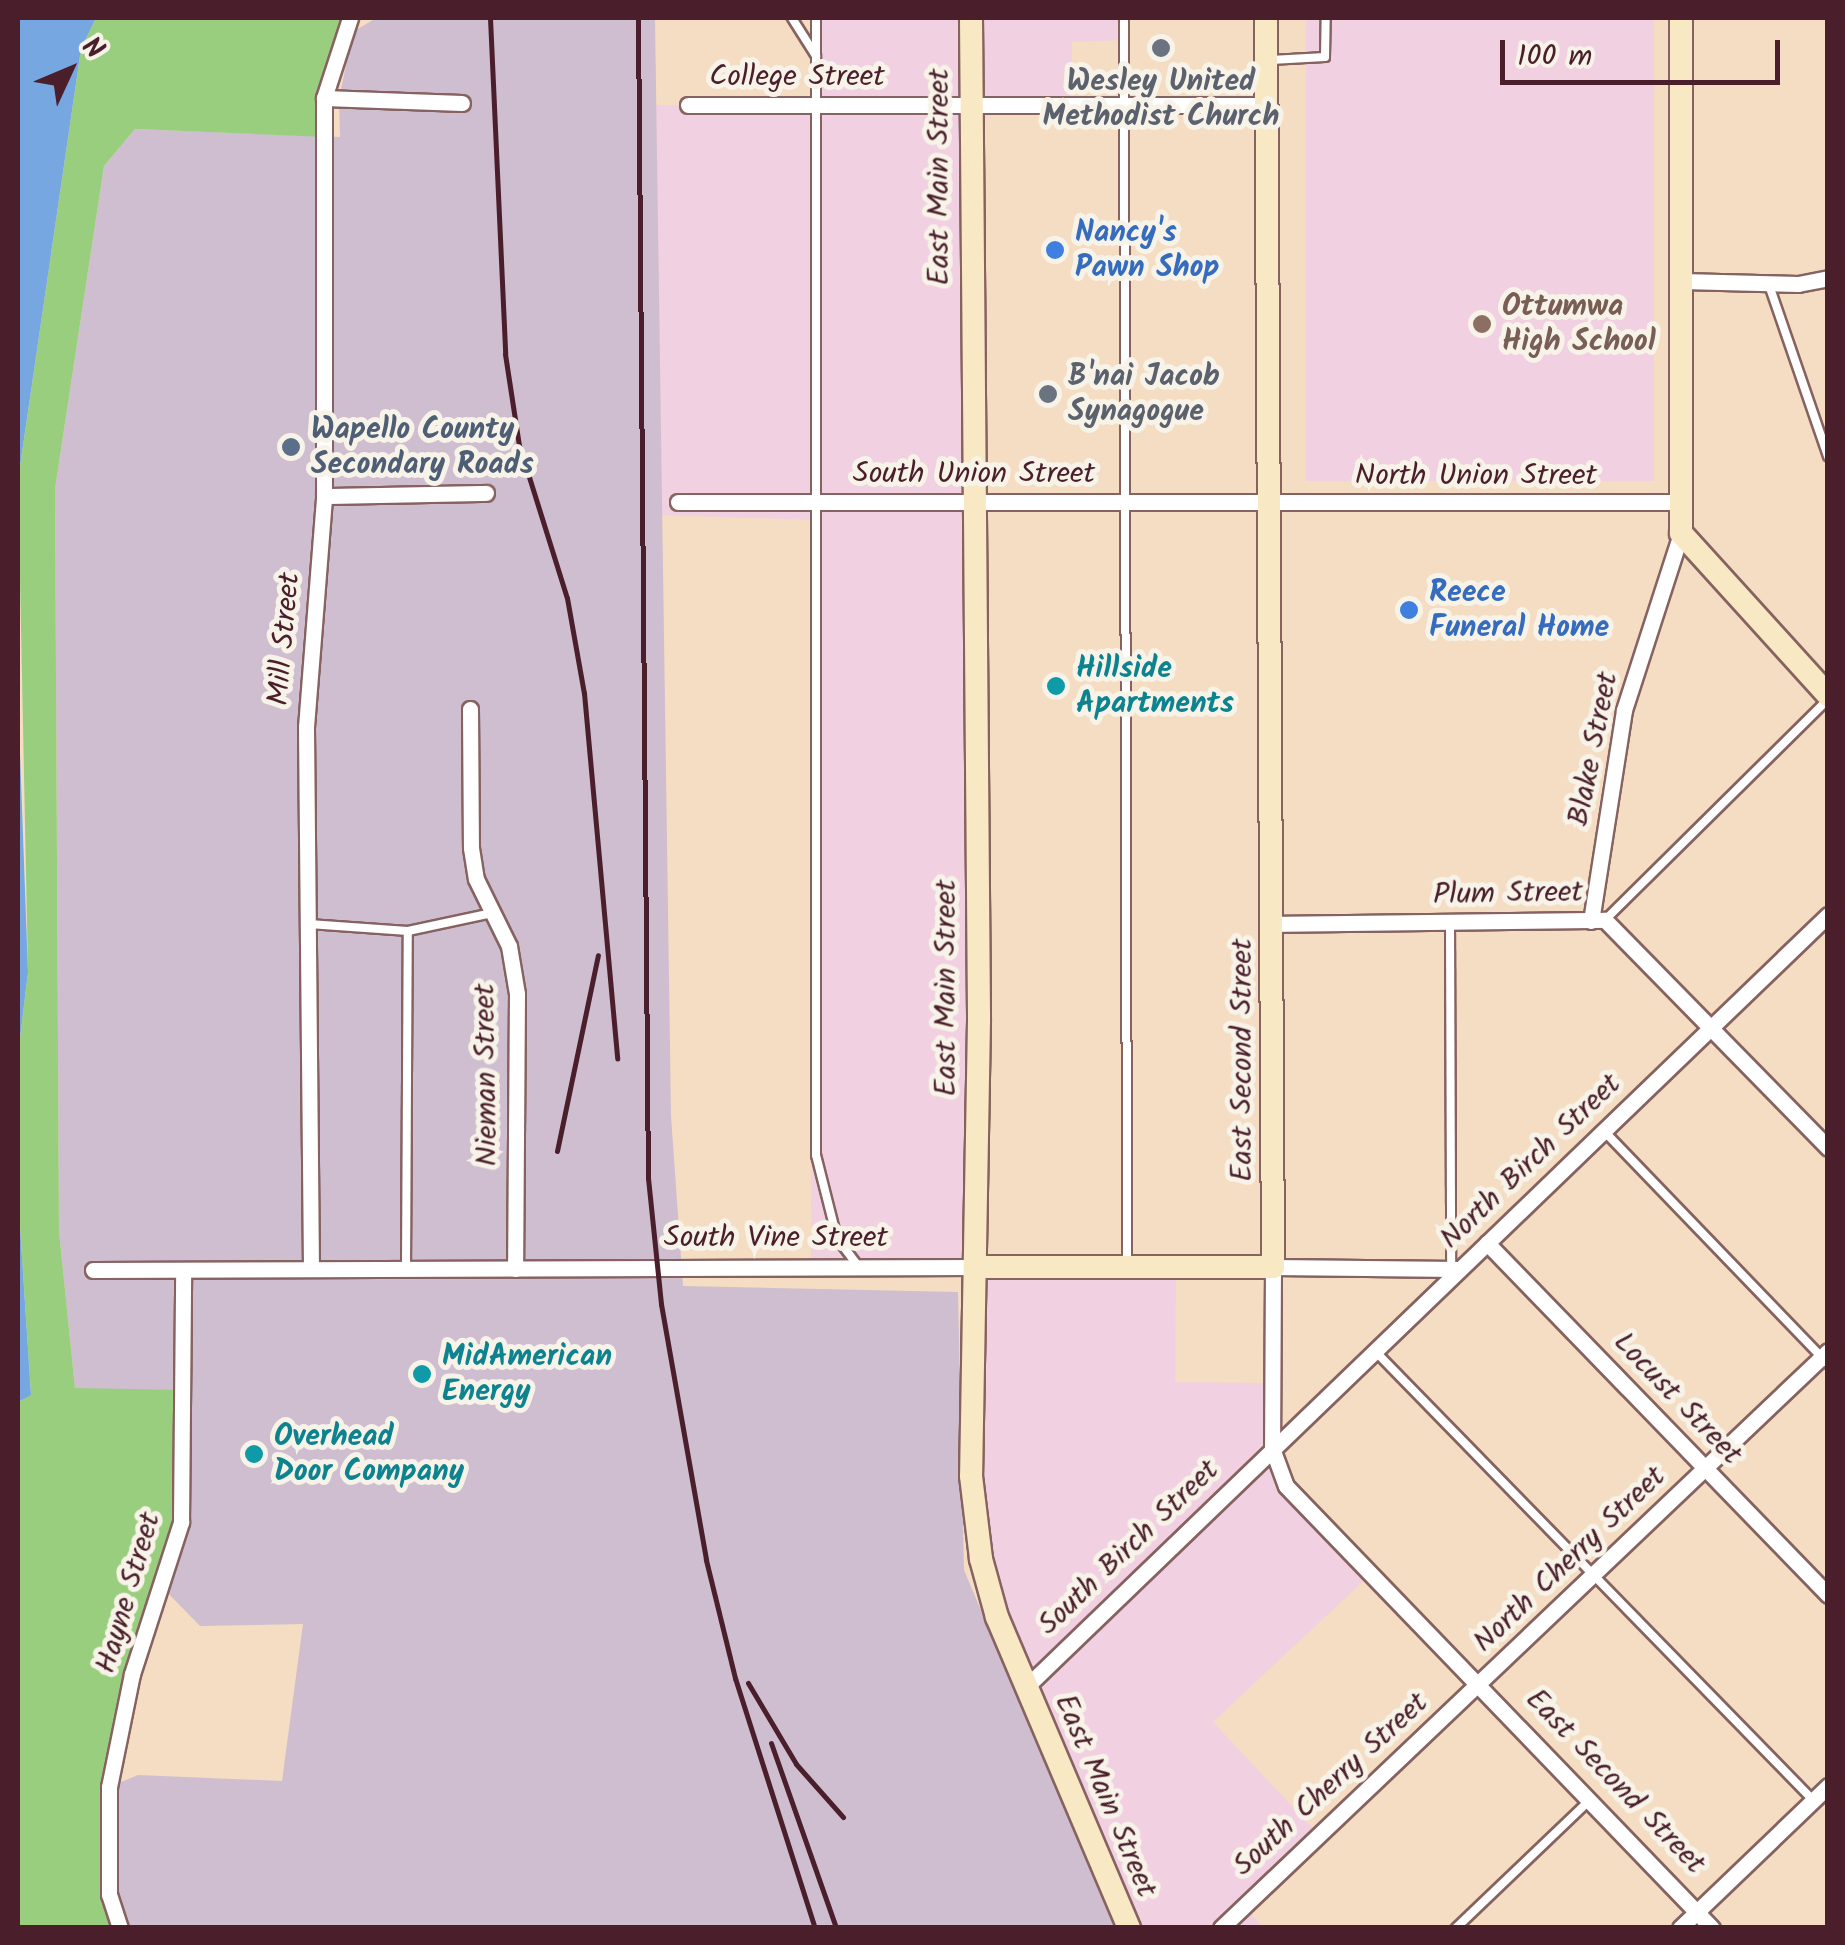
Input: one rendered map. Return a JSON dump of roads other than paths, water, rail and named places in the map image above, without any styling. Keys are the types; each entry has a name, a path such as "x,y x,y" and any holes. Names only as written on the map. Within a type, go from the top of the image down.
{"main road":[{"name":"East Main Street","path":"971,18 976,1267 970,1476 976,1535 997,1617 1129,1928"},
{"name":"East Second Street","path":"1266,18 1273,1266"},
{"path":"1681,18 1681,533 1828,697"},
{"name":"South Vine Street","path":"976,1267 1273,1266"}],"street":[{"name":"Mill Street","path":"311,1269 306,726 324,496 324,98 338,37 350,18"},
{"path":"324,98 462,103"},
{"name":"College Street","path":"688,104 1267,105"},
{"path":"1682,280 1768,283 1828,278"},
{"path":"324,496 486,494"},
{"name":"South Union Street","path":"678,502 1270,500"},
{"name":"North Union Street","path":"1270,500 1426,507 1683,502"},
{"name":"Blake Street","path":"1598,921 1624,710 1681,533"},
{"name":"Nieman Street","path":"470,709 471,848 492,913 509,946 516,994 516,1268"},
{"name":"North Birch Street","path":"1272,1448 1827,916"},
{"name":"Plum Street","path":"1273,924 1598,921 1710,1027 1828,1148"},
{"name":"Locust Street","path":"1486,1243 1828,1594"},
{"name":"South Vine Street","path":"1273,1266 1455,1270"},
{"name":"East Second Street","path":"1273,1266 1272,1448 1286,1486 1712,1928"},
{"name":"South Vine Street","path":"93,1270 976,1267"},
{"name":"Hayne Street","path":"120,1928 109,1895 109,1787 132,1674 182,1522 183,1270"},
{"name":"North Cherry Street","path":"1480,1684 1825,1358"},
{"name":"South Birch Street","path":"1026,1687 1272,1448"},
{"name":"South Cherry Street","path":"1222,1928 1480,1684"},
{"path":"1680,1928 1828,1786"}],"lane":[{"path":"792,18 817,57"},
{"path":"816,18 816,1155 837,1238 859,1267"},
{"path":"1124,18 1127,1266"},
{"path":"1267,60 1325,57 1326,18"},
{"path":"1768,283 1828,456"},
{"path":"1598,921 1828,697"},
{"path":"309,924 408,931 492,913"},
{"path":"1450,923 1455,1270"},
{"path":"406,1269 408,931"},
{"path":"1603,1130 1825,1358"},
{"path":"1374,1350 1813,1800"},
{"path":"1456,1928 1590,1800"}],"water":[{"path":"18,18 96,18 81,49 18,480"},
{"path":"18,698 28,972 18,1055"},
{"path":"18,1196 31,1395 18,1402"}],"railway":[{"path":"490,18 505,354 519,445 567,598 584,693 617,1059"},
{"path":"638,18 648,1178 661,1304 706,1560 735,1678 815,1928"},
{"path":"557,1151 598,955"},
{"path":"748,1683 796,1764 843,1817"},
{"path":"771,1743 836,1928"}],"place":[{"name":"Wesley United Methodist Church","path":"1161,48"},
{"name":"Nancy's Pawn Shop","path":"1055,250"},
{"name":"Ottumwa High School","path":"1482,324"},
{"name":"B'nai Jacob Synagogue","path":"1048,394"},
{"name":"Wapello County Secondary Roads","path":"291,447"},
{"name":"Reece Funeral Home","path":"1409,610"},
{"name":"Hillside Apartments","path":"1056,686"},
{"name":"MidAmerican Energy","path":"422,1374"},
{"name":"Overhead Door Company","path":"254,1454"}]}
